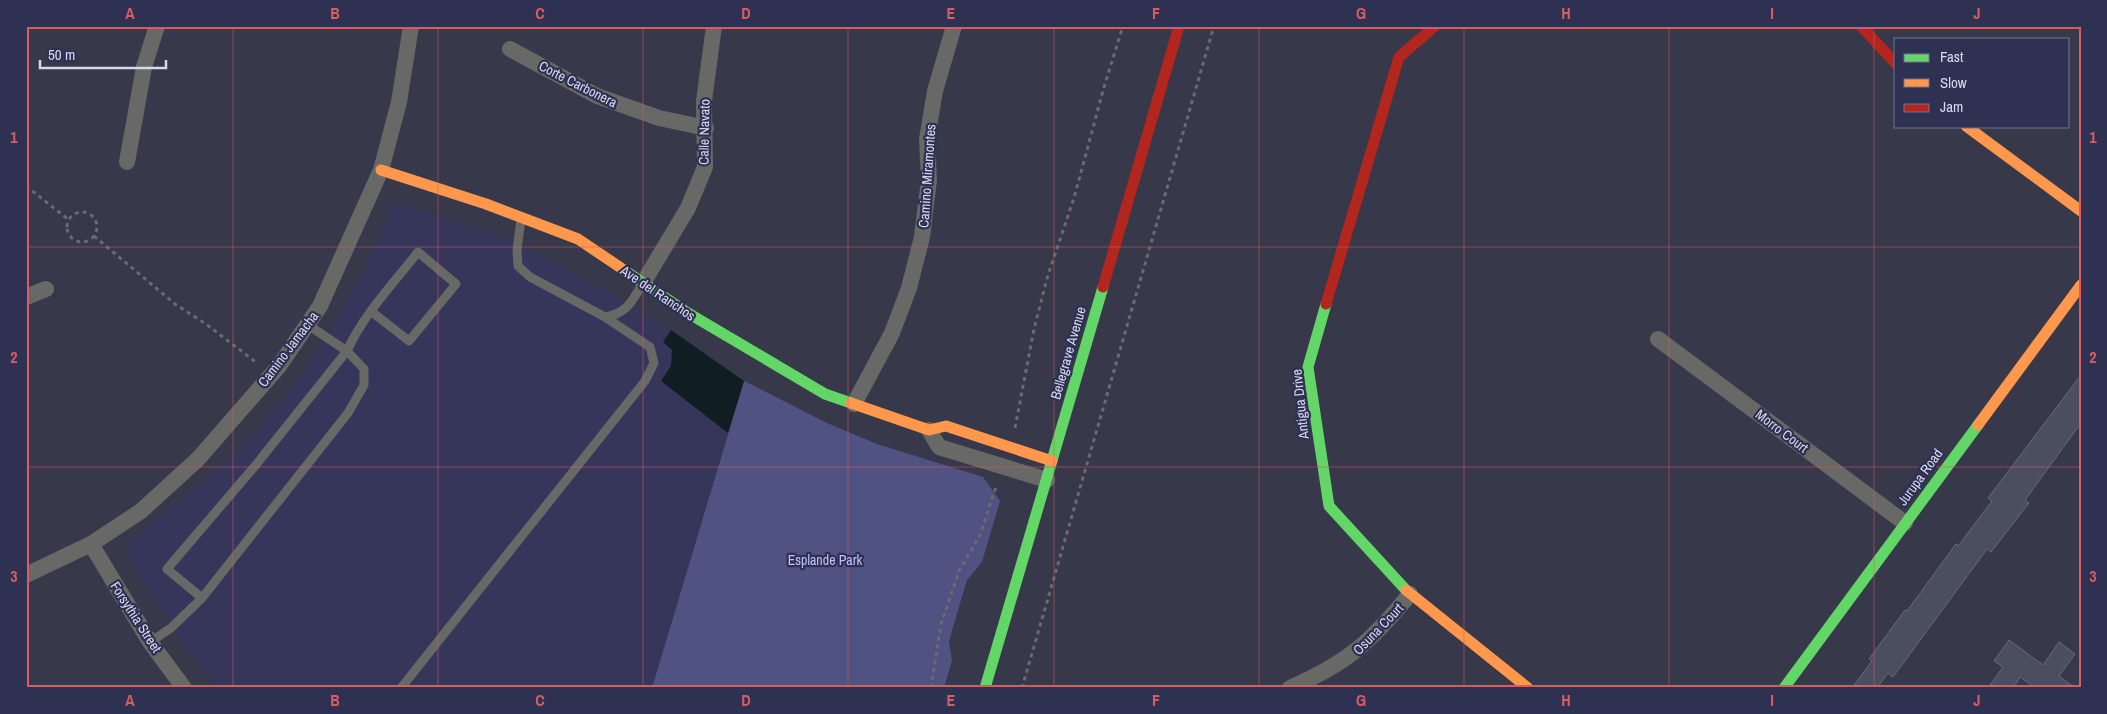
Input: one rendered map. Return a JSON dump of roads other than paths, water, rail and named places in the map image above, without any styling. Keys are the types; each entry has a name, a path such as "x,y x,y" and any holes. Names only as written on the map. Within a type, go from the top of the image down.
{"street":[{"path":"127,162 144,67 157,26"},
{"name":"Camino Jamacha","path":"26,575 91,544 141,511 198,459 279,366 308,325 320,306 346,254 381,170 399,102 411,26"},
{"name":"Calle Navato","path":"644,283 688,208 705,167 706,128 704,101 714,26"},
{"name":"Camino Miramontes","path":"854,404 892,333 909,288 920,245 929,180 927,140 935,91 954,26"},
{"name":"Bellegrave Avenue","path":"985,688 1179,26"},
{"name":"Antigua Drive","path":"1435,26 1399,56 1308,367 1328,506 1410,594 1528,688"},
{"path":"1861,26 1894,62"},
{"name":"Corte Carbonera","path":"510,49 597,96 660,118 706,128"},
{"path":"1969,128 2081,211"},
{"name":"Ave del Ranchos","path":"381,170 522,217 578,239 688,313 825,394 929,430 946,426 1052,461"},
{"name":"Jurupa Road","path":"1784,688 2081,285"},
{"path":"26,297 46,289"},
{"name":"Morro Court","path":"1658,339 1905,523"},
{"path":"929,430 939,447 1047,480"},
{"name":"Forsythia Street","path":"91,544 150,642 184,688"},
{"name":"Osuna Court","path":"1290,688 1349,658 1388,622 1410,594"}],"lane":[{"path":"401,688 645,381 654,363 650,347 606,316 530,277 518,266 516,250 522,217"},
{"path":"202,598 167,570 256,466 347,351 354,336 372,312 418,252 456,284 409,341 372,312"},
{"path":"606,316 618,314 629,306 644,283"},
{"path":"150,642 171,628 202,598 348,413 364,385 364,369 347,351 308,325"}],"park label":[{"name":"Esplande Park","path":"825,560"}]}
